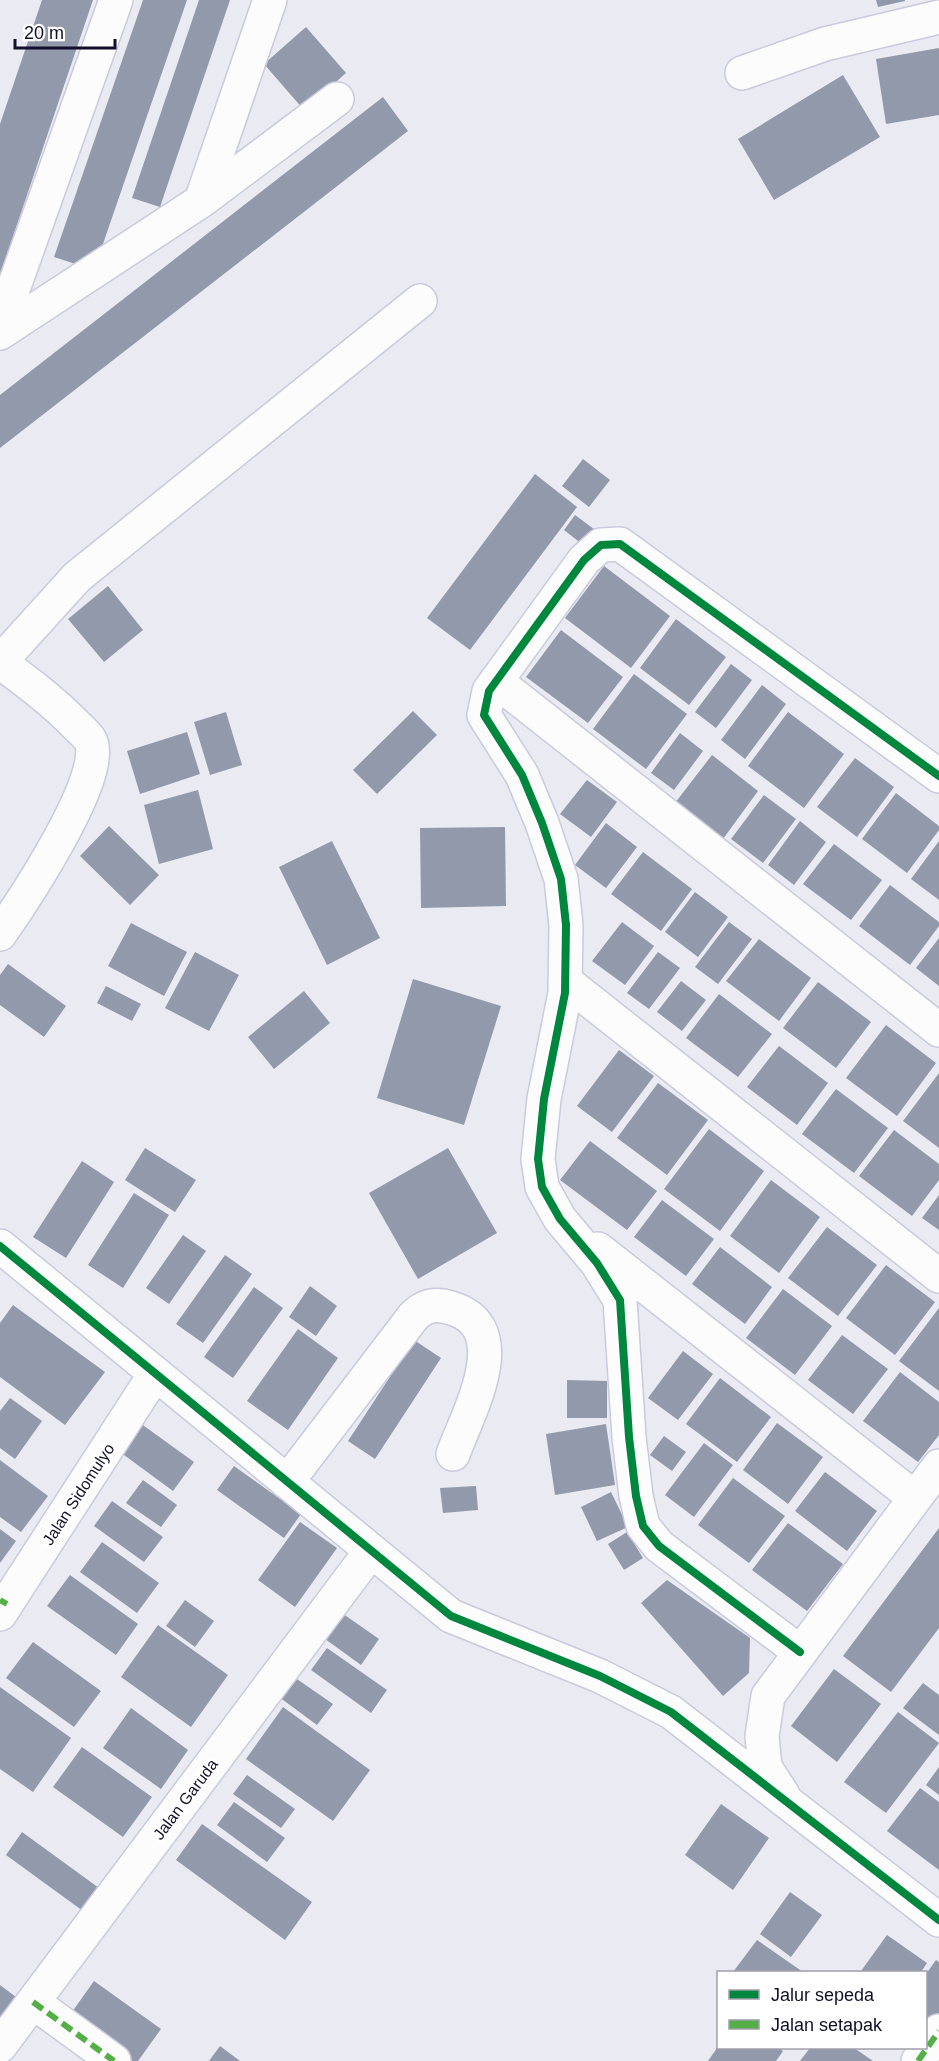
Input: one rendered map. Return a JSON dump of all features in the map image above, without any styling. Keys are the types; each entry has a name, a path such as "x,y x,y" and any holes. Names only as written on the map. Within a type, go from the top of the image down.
{"street":[{"path":"0,326 116,0"},
{"path":"201,201 270,0"},
{"path":"742,73 825,44 939,17"},
{"path":"0,333 201,201 337,99"},
{"path":"0,934 28,894 83,793 93,763 90,741 59,708 0,662 77,577 420,301"},
{"path":"800,1652 659,1546 643,1526 636,1496 629,1437 620,1300 597,1263 560,1219 542,1187 538,1159 544,1099 565,981 566,925 561,879 542,823 522,775 484,715 489,691 584,560 601,544 620,544 939,776"},
{"path":"496,681 939,1030"},
{"path":"565,981 939,1276"},
{"path":"560,1219 915,1498"},
{"path":"0,1246 451,1616 600,1676 671,1712 939,1920"},
{"path":"287,1482 413,1317 426,1307 440,1304 459,1310 474,1320 484,1339 486,1355 483,1373 453,1454"},
{"name":"Jalan Sidomulyo","path":"2,1606 155,1374"},
{"path":"787,1801 765,1767 762,1736 768,1696 939,1466"},
{"name":"Jalan Garuda","path":"0,2046 371,1551"},
{"path":"33,2002 114,2061"},
{"path":"927,2048 939,2031"}],"building":[{"path":"42,0 93,0 0,275 0,124"},
{"path":"143,0 187,0 94,270 54,257"},
{"path":"199,0 230,0 160,207 132,198"},
{"path":"876,0 905,0 905,1 878,7"},
{"path":"306,27 346,73 304,110 264,64"},
{"path":"939,48 939,115 886,124 876,59"},
{"path":"843,75 880,137 774,200 738,139"},
{"path":"383,97 408,131 0,448 0,395"},
{"path":"583,459 610,480 589,507 562,486"},
{"path":"535,474 577,507 470,650 427,618"},
{"path":"575,515 598,532 587,548 564,530"},
{"path":"604,566 670,616 631,668 565,618"},
{"path":"108,586 143,630 104,662 68,619"},
{"path":"676,619 726,657 689,705 640,668"},
{"path":"561,630 623,677 588,723 526,677"},
{"path":"731,664 752,680 716,728 695,712"},
{"path":"634,674 687,714 646,769 593,729"},
{"path":"762,685 786,704 745,759 721,740"},
{"path":"413,711 437,735 377,794 353,770"},
{"path":"226,712 242,765 210,775 194,722"},
{"path":"788,712 844,754 804,808 748,766"},
{"path":"187,732 200,774 140,794 127,751"},
{"path":"680,733 703,751 674,790 651,773"},
{"path":"712,755 758,791 723,839 675,803"},
{"path":"855,758 894,787 857,837 817,807"},
{"path":"587,780 617,802 591,837 560,814"},
{"path":"198,790 213,849 159,864 144,805"},
{"path":"896,793 939,826 939,830 907,873 862,839"},
{"path":"764,795 796,819 763,863 731,839"},
{"path":"800,821 826,842 794,885 768,865"},
{"path":"606,823 637,847 606,888 575,865"},
{"path":"109,826 159,875 130,905 80,856"},
{"path":"505,827 506,906 421,908 420,828"},
{"path":"332,841 380,938 327,965 279,867"},
{"path":"939,841 939,900 911,879"},
{"path":"834,844 882,880 851,920 803,884"},
{"path":"643,852 692,889 661,931 611,894"},
{"path":"890,885 939,922 939,926 910,965 859,926"},
{"path":"695,892 728,917 698,957 665,932"},
{"path":"622,922 654,946 625,985 592,961"},
{"path":"729,922 752,939 718,984 695,967"},
{"path":"131,923 187,952 164,996 108,966"},
{"path":"939,938 939,986 916,968"},
{"path":"759,939 811,978 779,1021 726,981"},
{"path":"195,952 239,975 209,1031 165,1008"},
{"path":"658,952 680,968 649,1009 627,993"},
{"path":"8,964 66,1006 44,1037 0,1005 0,975"},
{"path":"413,979 501,1006 464,1125 377,1098"},
{"path":"681,981 706,1000 682,1031 657,1012"},
{"path":"818,982 871,1022 836,1068 783,1028"},
{"path":"106,986 141,1004 132,1021 97,1003"},
{"path":"304,991 330,1023 274,1069 248,1037"},
{"path":"719,994 772,1034 738,1077 686,1038"},
{"path":"886,1025 936,1063 897,1116 846,1078"},
{"path":"779,1046 828,1083 797,1125 747,1087"},
{"path":"619,1050 654,1076 612,1132 577,1106"},
{"path":"939,1073 939,1148 903,1121"},
{"path":"658,1083 708,1120 667,1175 617,1138"},
{"path":"836,1089 888,1128 854,1173 802,1134"},
{"path":"709,1129 764,1171 720,1231 664,1189"},
{"path":"894,1130 939,1164 939,1180 912,1216 859,1176"},
{"path":"590,1141 657,1191 627,1230 560,1180"},
{"path":"145,1148 196,1180 175,1212 125,1180"},
{"path":"448,1148 497,1233 418,1279 369,1193"},
{"path":"82,1161 114,1182 66,1258 33,1237"},
{"path":"771,1180 820,1217 779,1273 730,1236"},
{"path":"134,1193 169,1215 123,1288 88,1265"},
{"path":"939,1195 939,1230 922,1218"},
{"path":"662,1200 714,1239 686,1276 634,1237"},
{"path":"827,1227 877,1265 838,1316 788,1278"},
{"path":"183,1235 206,1251 169,1304 146,1288"},
{"path":"720,1247 772,1287 745,1324 692,1284"},
{"path":"225,1255 252,1274 203,1343 176,1324"},
{"path":"886,1265 935,1302 895,1355 846,1318"},
{"path":"310,1286 337,1306 316,1336 289,1317"},
{"path":"254,1287 283,1308 233,1378 204,1357"},
{"path":"783,1289 832,1326 795,1375 746,1338"},
{"path":"13,1305 105,1372 65,1425 0,1377 0,1323"},
{"path":"939,1308 939,1391 899,1361"},
{"path":"298,1329 338,1358 288,1430 247,1401"},
{"path":"842,1335 888,1369 853,1414 808,1380"},
{"path":"414,1340 441,1358 375,1459 348,1441"},
{"path":"683,1351 713,1374 678,1420 648,1398"},
{"path":"900,1372 939,1402 939,1435 918,1462 863,1421"},
{"path":"720,1378 771,1417 737,1462 686,1424"},
{"path":"567,1380 607,1381 607,1418 567,1418"},
{"path":"10,1398 42,1421 15,1459 0,1448 0,1411"},
{"path":"140,1423 194,1462 173,1491 120,1452"},
{"path":"777,1423 823,1457 788,1504 743,1470"},
{"path":"606,1424 615,1485 555,1495 546,1434"},
{"path":"664,1436 686,1452 672,1471 650,1455"},
{"path":"704,1443 733,1465 694,1517 665,1495"},
{"path":"0,1460 48,1496 21,1532 0,1517"},
{"path":"234,1466 301,1514 284,1538 217,1490"},
{"path":"825,1472 877,1511 847,1551 795,1511"},
{"path":"733,1478 785,1516 749,1563 698,1525"},
{"path":"143,1480 177,1505 161,1527 126,1503"},
{"path":"476,1486 478,1510 443,1513 440,1488"},
{"path":"611,1492 628,1527 597,1541 581,1507"},
{"path":"112,1501 163,1537 144,1562 94,1526"},
{"path":"300,1522 337,1548 295,1607 258,1580"},
{"path":"788,1523 843,1564 807,1611 752,1570"},
{"path":"939,1528 939,1628 891,1692 843,1656"},
{"path":"0,1529 16,1541 0,1563"},
{"path":"627,1532 643,1558 624,1570 608,1544"},
{"path":"102,1542 159,1583 137,1613 80,1572"},
{"path":"70,1575 138,1624 116,1655 47,1606"},
{"path":"667,1580 750,1638 749,1673 723,1696 641,1603"},
{"path":"185,1600 214,1621 195,1647 166,1626"},
{"path":"339,1611 379,1639 361,1665 321,1636"},
{"path":"158,1625 228,1675 191,1727 121,1677"},
{"path":"33,1642 101,1691 74,1727 6,1678"},
{"path":"327,1648 387,1690 371,1713 311,1670"},
{"path":"834,1669 881,1704 837,1762 791,1726"},
{"path":"294,1677 333,1704 317,1725 279,1697"},
{"path":"923,1683 939,1695 939,1735 903,1708"},
{"path":"0,1687 71,1738 33,1792 0,1769"},
{"path":"283,1707 370,1770 333,1821 246,1759"},
{"path":"131,1708 188,1750 161,1789 103,1748"},
{"path":"898,1712 939,1743 886,1813 844,1782"},
{"path":"82,1747 152,1797 123,1837 53,1787"},
{"path":"939,1767 939,1795 926,1785"},
{"path":"247,1775 295,1809 281,1828 233,1794"},
{"path":"920,1788 939,1802 939,1870 887,1831"},
{"path":"234,1802 285,1838 267,1862 217,1825"},
{"path":"721,1804 769,1838 733,1890 685,1855"},
{"path":"202,1824 312,1902 285,1940 176,1860"},
{"path":"22,1832 99,1888 83,1911 6,1855"},
{"path":"790,1892 822,1915 791,1957 760,1934"},
{"path":"887,1935 927,1963 922,1971 861,1971"},
{"path":"757,1940 802,1971 734,1971"},
{"path":"936,1960 939,1962 939,2027 927,2019 927,1973"},
{"path":"94,1981 161,2029 138,2061 125,2061 67,2019"},
{"path":"0,1985 16,1997 0,2020"},
{"path":"220,2046 240,2061 209,2061"},
{"path":"717,2048 780,2049 783,2051 776,2061 708,2061"},
{"path":"809,2049 855,2049 873,2061 800,2061"}],"marked path":[{"path":"0,1600 7,1604"},
{"path":"33,2002 114,2061"},
{"path":"927,2048 939,2031"},
{"path":"918,2061 926,2049"}],"cycle path":[{"path":"800,1652 659,1546 643,1526 636,1496 629,1437 620,1300 597,1263 560,1219 542,1187 538,1159 544,1099 565,993 566,925 561,879 542,823 522,775 484,715 489,691 584,560 601,545 620,544 939,776"},
{"path":"0,1246 451,1616 600,1676 671,1712 939,1920"}]}
